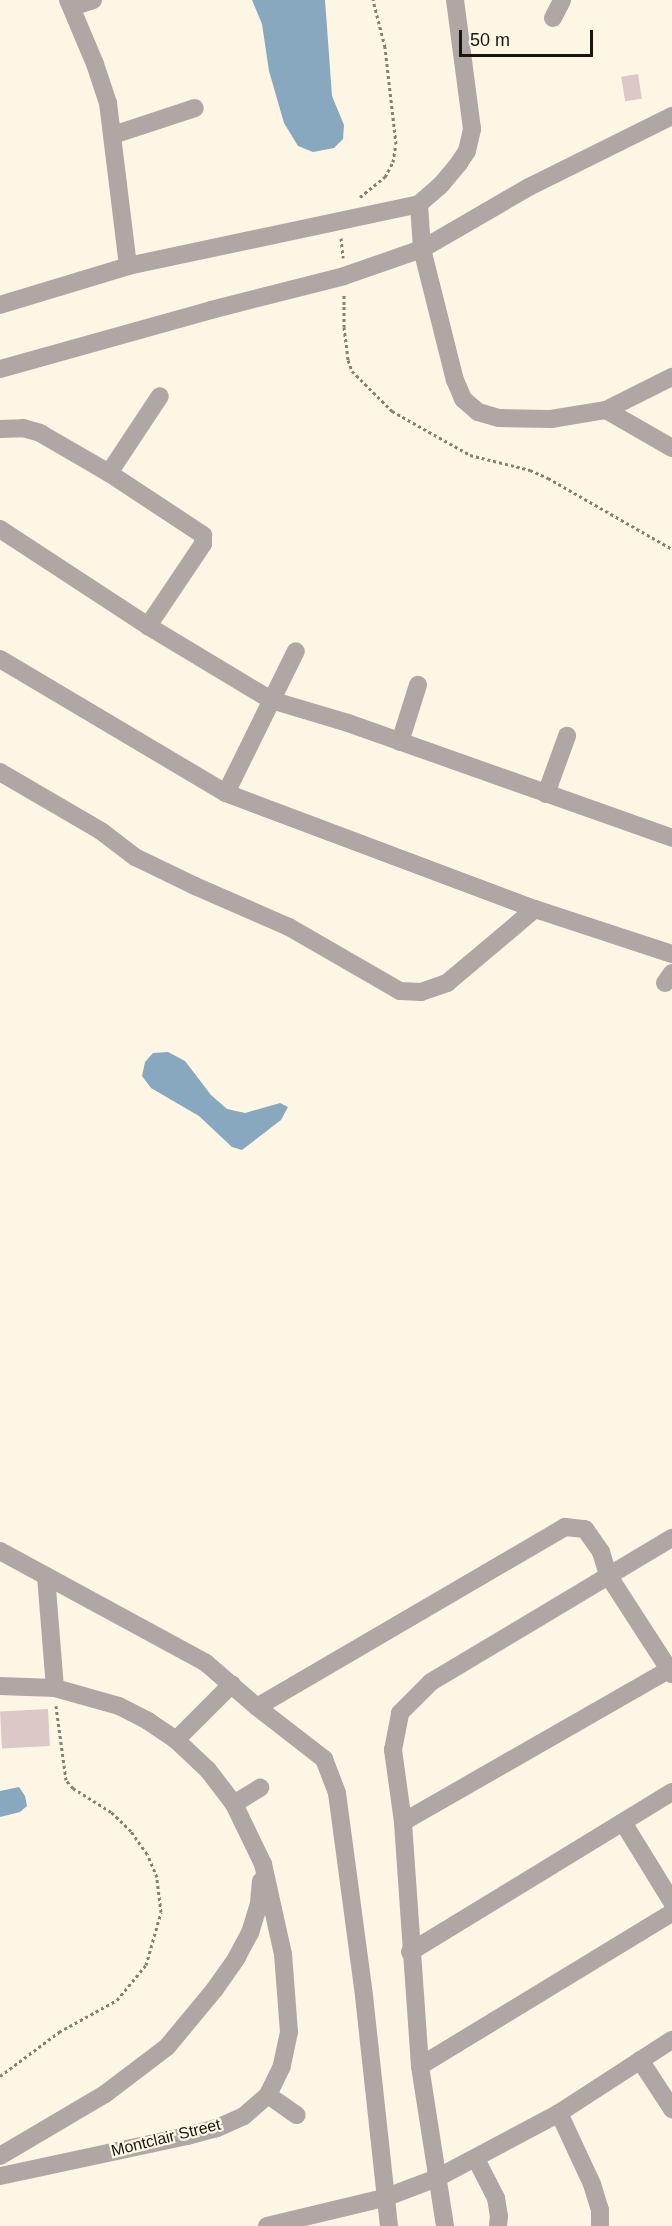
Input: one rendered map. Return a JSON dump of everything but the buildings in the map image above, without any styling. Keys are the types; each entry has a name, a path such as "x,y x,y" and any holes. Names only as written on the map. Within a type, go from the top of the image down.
{"street":[{"path":"93,0 70,4 95,64 108,103 128,266"},
{"path":"0,305 128,266 419,204 440,186 459,163 467,151 472,129 455,0"},
{"path":"553,18 561,0"},
{"path":"113,135 195,108"},
{"path":"0,369 200,313 344,276 422,249 529,187 672,116"},
{"path":"419,204 422,249 455,380 463,399 478,412 499,418 551,418 606,410 672,377"},
{"path":"109,473 160,396"},
{"path":"606,410 672,448"},
{"path":"0,429 23,428 40,433 109,473 200,531 204,539 148,626"},
{"path":"0,529 148,626 271,700 400,742 672,838"},
{"path":"226,794 296,651"},
{"path":"0,659 226,794 535,909 672,954"},
{"path":"400,742 418,685"},
{"path":"546,794 567,735"},
{"path":"0,772 101,831 135,856 195,886 289,927 400,991 421,992 447,984 535,909"},
{"path":"257,1707 468,1581 565,1527 585,1529 600,1552 608,1575 671,1671 403,1822"},
{"path":"445,2226 420,2067 410,1952 403,1822 393,1750 400,1713 431,1682 672,1538"},
{"path":"0,1551 207,1663 257,1707 324,1759 337,1793 364,1996 384,2198 389,2226"},
{"path":"46,1576 54,1688"},
{"path":"176,1740 232,1684"},
{"name":"Montclair Street","path":"0,1686 54,1688 118,1706 148,1721 176,1740 208,1770 234,1804 263,1864 283,1954 289,2032 282,2066 268,2095 244,2115 217,2128 0,2176"},
{"path":"234,1804 260,1788"},
{"path":"410,1952 624,1824 672,1792"},
{"path":"624,1824 672,1902"},
{"path":"0,2157 105,2094 167,2047 215,1989 250,1933 259,1903 263,1864"},
{"path":"420,2067 672,1913"},
{"path":"267,2226 315,2221 437,2178 559,2113 672,2040"},
{"path":"640,2060 672,2109"},
{"path":"268,2095 297,2115"},
{"path":"559,2113 592,2184 600,2210 600,2226"},
{"path":"476,2159 496,2198 498,2226"}],"path":[{"path":"0,2076 59,2032 117,2000 146,1965 161,1912 157,1877 147,1854 132,1831 111,1812 73,1788 66,1780 54,1688"}],"water":[{"path":"252,0 325,0 332,96 344,125 343,139 334,148 313,152 298,146 284,123 269,71 262,24"},
{"path":"168,1052 185,1061 211,1095 227,1109 245,1113 280,1103 288,1107 281,1120 242,1150 232,1147 199,1116 151,1088 142,1076 145,1062 153,1053"},
{"path":"19,1787 25,1796 27,1806 20,1812 0,1817 0,1791"}]}
